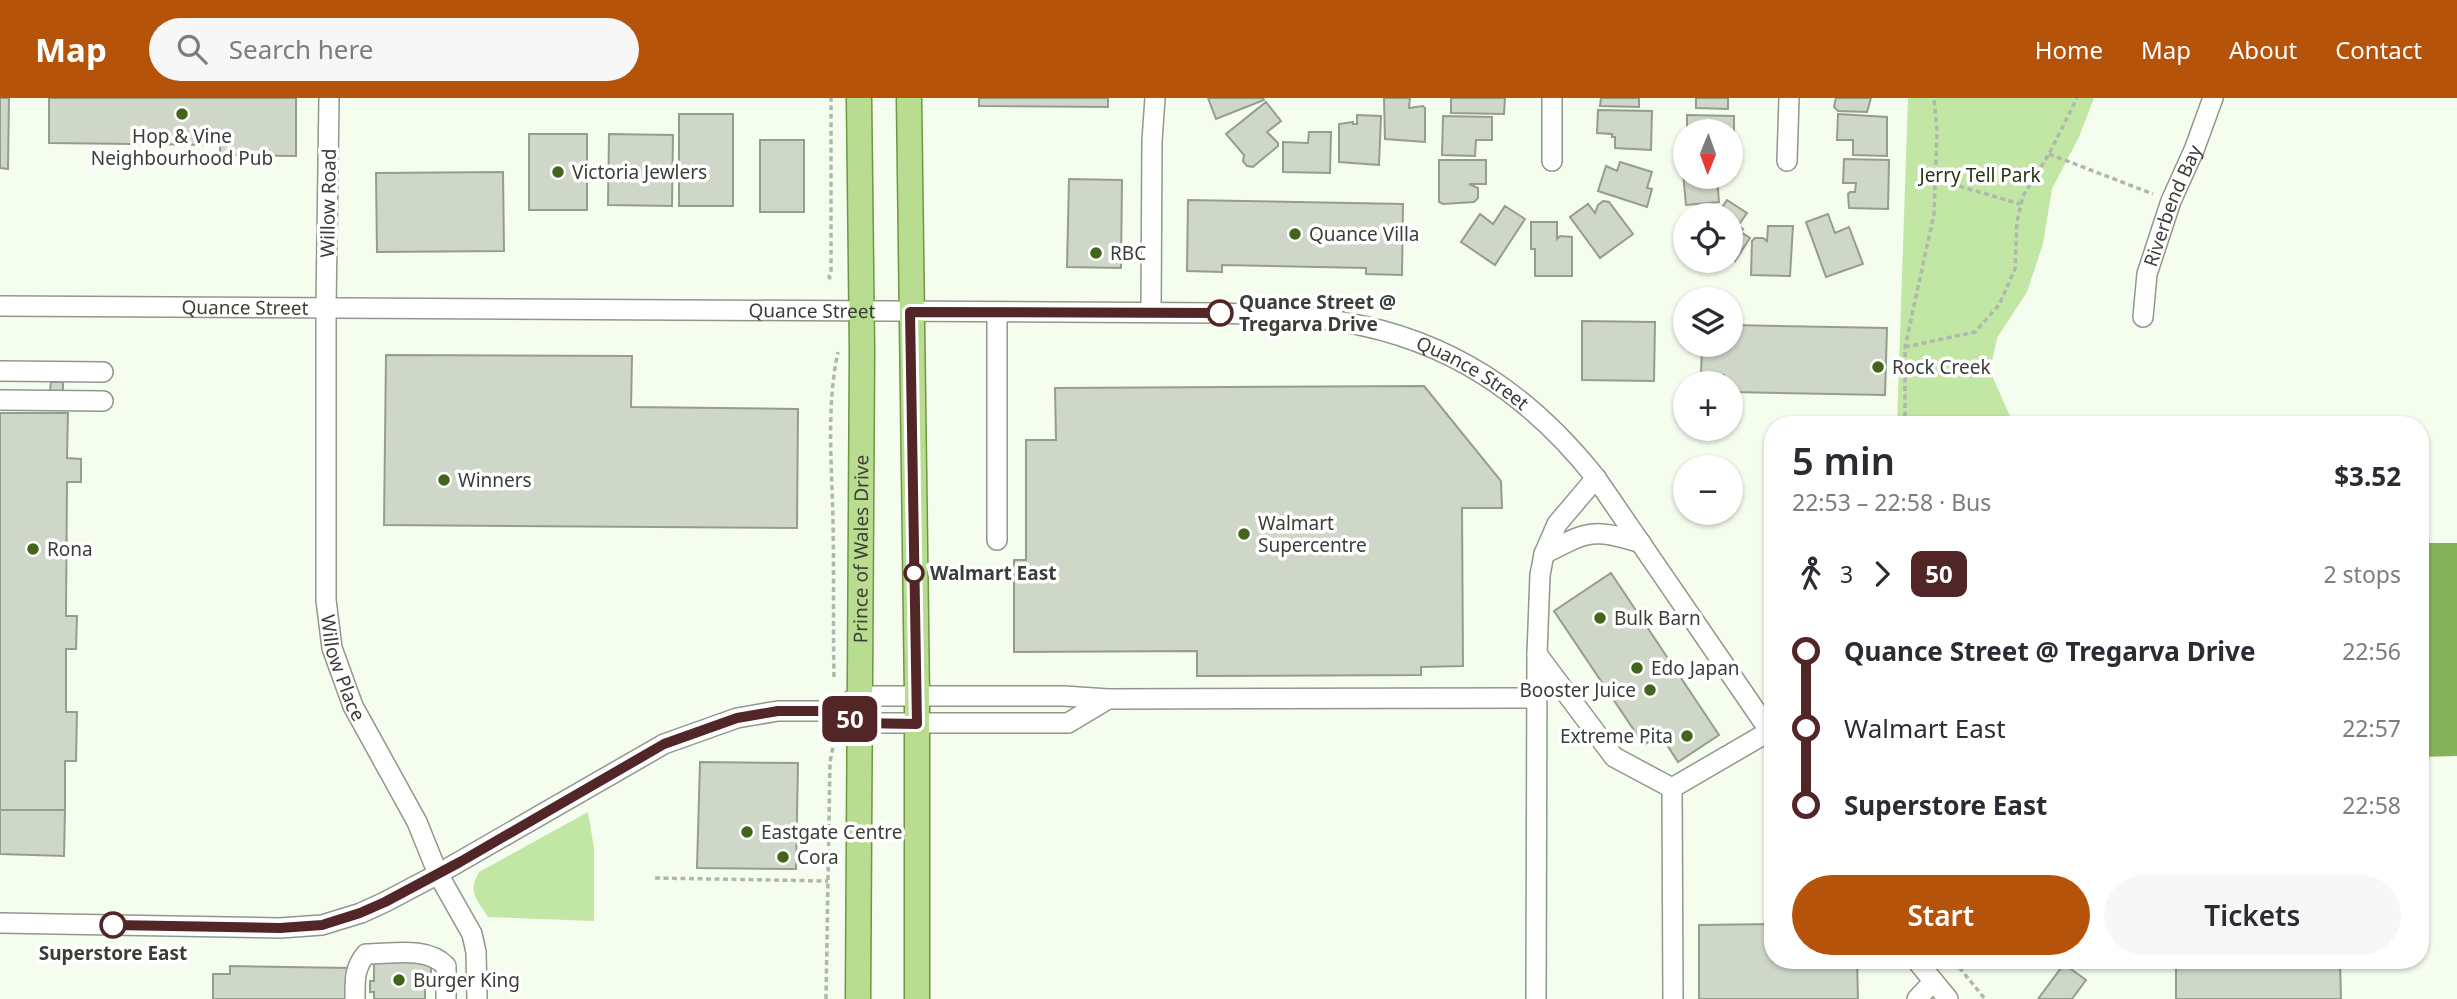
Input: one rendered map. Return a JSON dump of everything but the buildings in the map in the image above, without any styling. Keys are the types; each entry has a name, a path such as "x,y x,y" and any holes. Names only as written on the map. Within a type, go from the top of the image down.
{"main road":[{"name":"Prince of Wales Drive","path":"858,999 862,311 859,98"},
{"path":"909,98 917,696 917,999"}],"street":[{"name":"Willow Road","path":"326,307 329,98"},
{"path":"1151,312 1152,141 1155,98"},
{"path":"1552,98 1552,161"},
{"path":"1787,162 1789,98"},
{"name":"Riverbend Bay","path":"2143,317 2147,274 2171,201 2213,98"},
{"name":"Quance Street","path":"0,306 1151,312 1282,316 1343,322 1386,332 1430,346 1469,365 1509,390 1563,439 1596,478 1764,723"},
{"name":"Willow Place","path":"326,307 326,600 332,648 353,706 417,822 438,874 472,934 477,952 477,999"},
{"path":"997,312 997,540"},
{"path":"0,371 103,372"},
{"path":"0,400 103,401"},
{"path":"1536,999 1539,586 1545,554 1557,524 1596,478"},
{"path":"1545,554 1582,534 1610,533 1641,543"},
{"path":"1537,654 1614,757 1672,788"},
{"path":"834,711 858,696 1064,696 1108,699 1537,698"},
{"path":"0,923 280,928 312,926 360,913 438,874 664,744 737,718 778,711 834,711 859,723 1068,723 1108,699"},
{"path":"1672,788 1764,737"},
{"path":"1672,788 1673,999"},
{"path":"355,999 355,974 358,963 366,954 428,954 438,958 446,966 446,999"},
{"path":"1923,969 1948,999"},
{"path":"1917,999 1933,982"}],"path":[{"path":"831,98 831,279"},
{"path":"1905,416 1905,347 1934,214 1937,132 1934,98"},
{"path":"1905,347 1975,332 1999,305 2015,270 2017,221 2022,195 2049,154 2077,98"},
{"path":"2049,154 2171,201"},
{"path":"1935,179 2021,204"},
{"path":"834,677 831,475 833,376 838,352"},
{"path":"826,999 830,762 834,743"},
{"path":"655,878 828,881"},
{"path":"1961,969 1985,999"}],"green space":[{"name":"Jerry Tell Park","path":"1908,98 2094,98 2079,137 2052,189 2043,244 2027,292 1997,338 1990,371 2010,416 1897,416"},
{"path":"588,812 594,848 594,921 488,917 474,891 479,872"}],"shaded area":[{"path":"2429,543 2457,543 2457,756 2429,757"}],"bus line":[{"name":"50","path":"113,925 302,928 322,925 385,902 460,862 664,744 737,718 778,711 834,711 859,723 917,724 910,312 1220,313"}],"place":[{"name":"Hop & Vine Neighbourhood Pub","path":"182,114"},
{"name":"Victoria Jewlers","path":"558,172"},
{"name":"Quance Villa","path":"1295,234"},
{"name":"RBC","path":"1096,253"},
{"name":"Quance Street @ Tregarva Drive","path":"1220,313"},
{"name":"Rock Creek","path":"1878,367"},
{"name":"Winners","path":"444,480"},
{"name":"Walmart Supercentre","path":"1244,534"},
{"name":"Rona","path":"33,549"},
{"name":"Walmart East","path":"914,573"},
{"name":"Bulk Barn","path":"1600,618"},
{"name":"Edo Japan","path":"1637,668"},
{"name":"Booster Juice","path":"1650,690"},
{"name":"Extreme Pita","path":"1687,736"},
{"name":"Eastgate Centre","path":"747,832"},
{"name":"Cora","path":"783,857"},
{"name":"Superstore East","path":"113,925"},
{"name":"Burger King","path":"399,980"}]}
